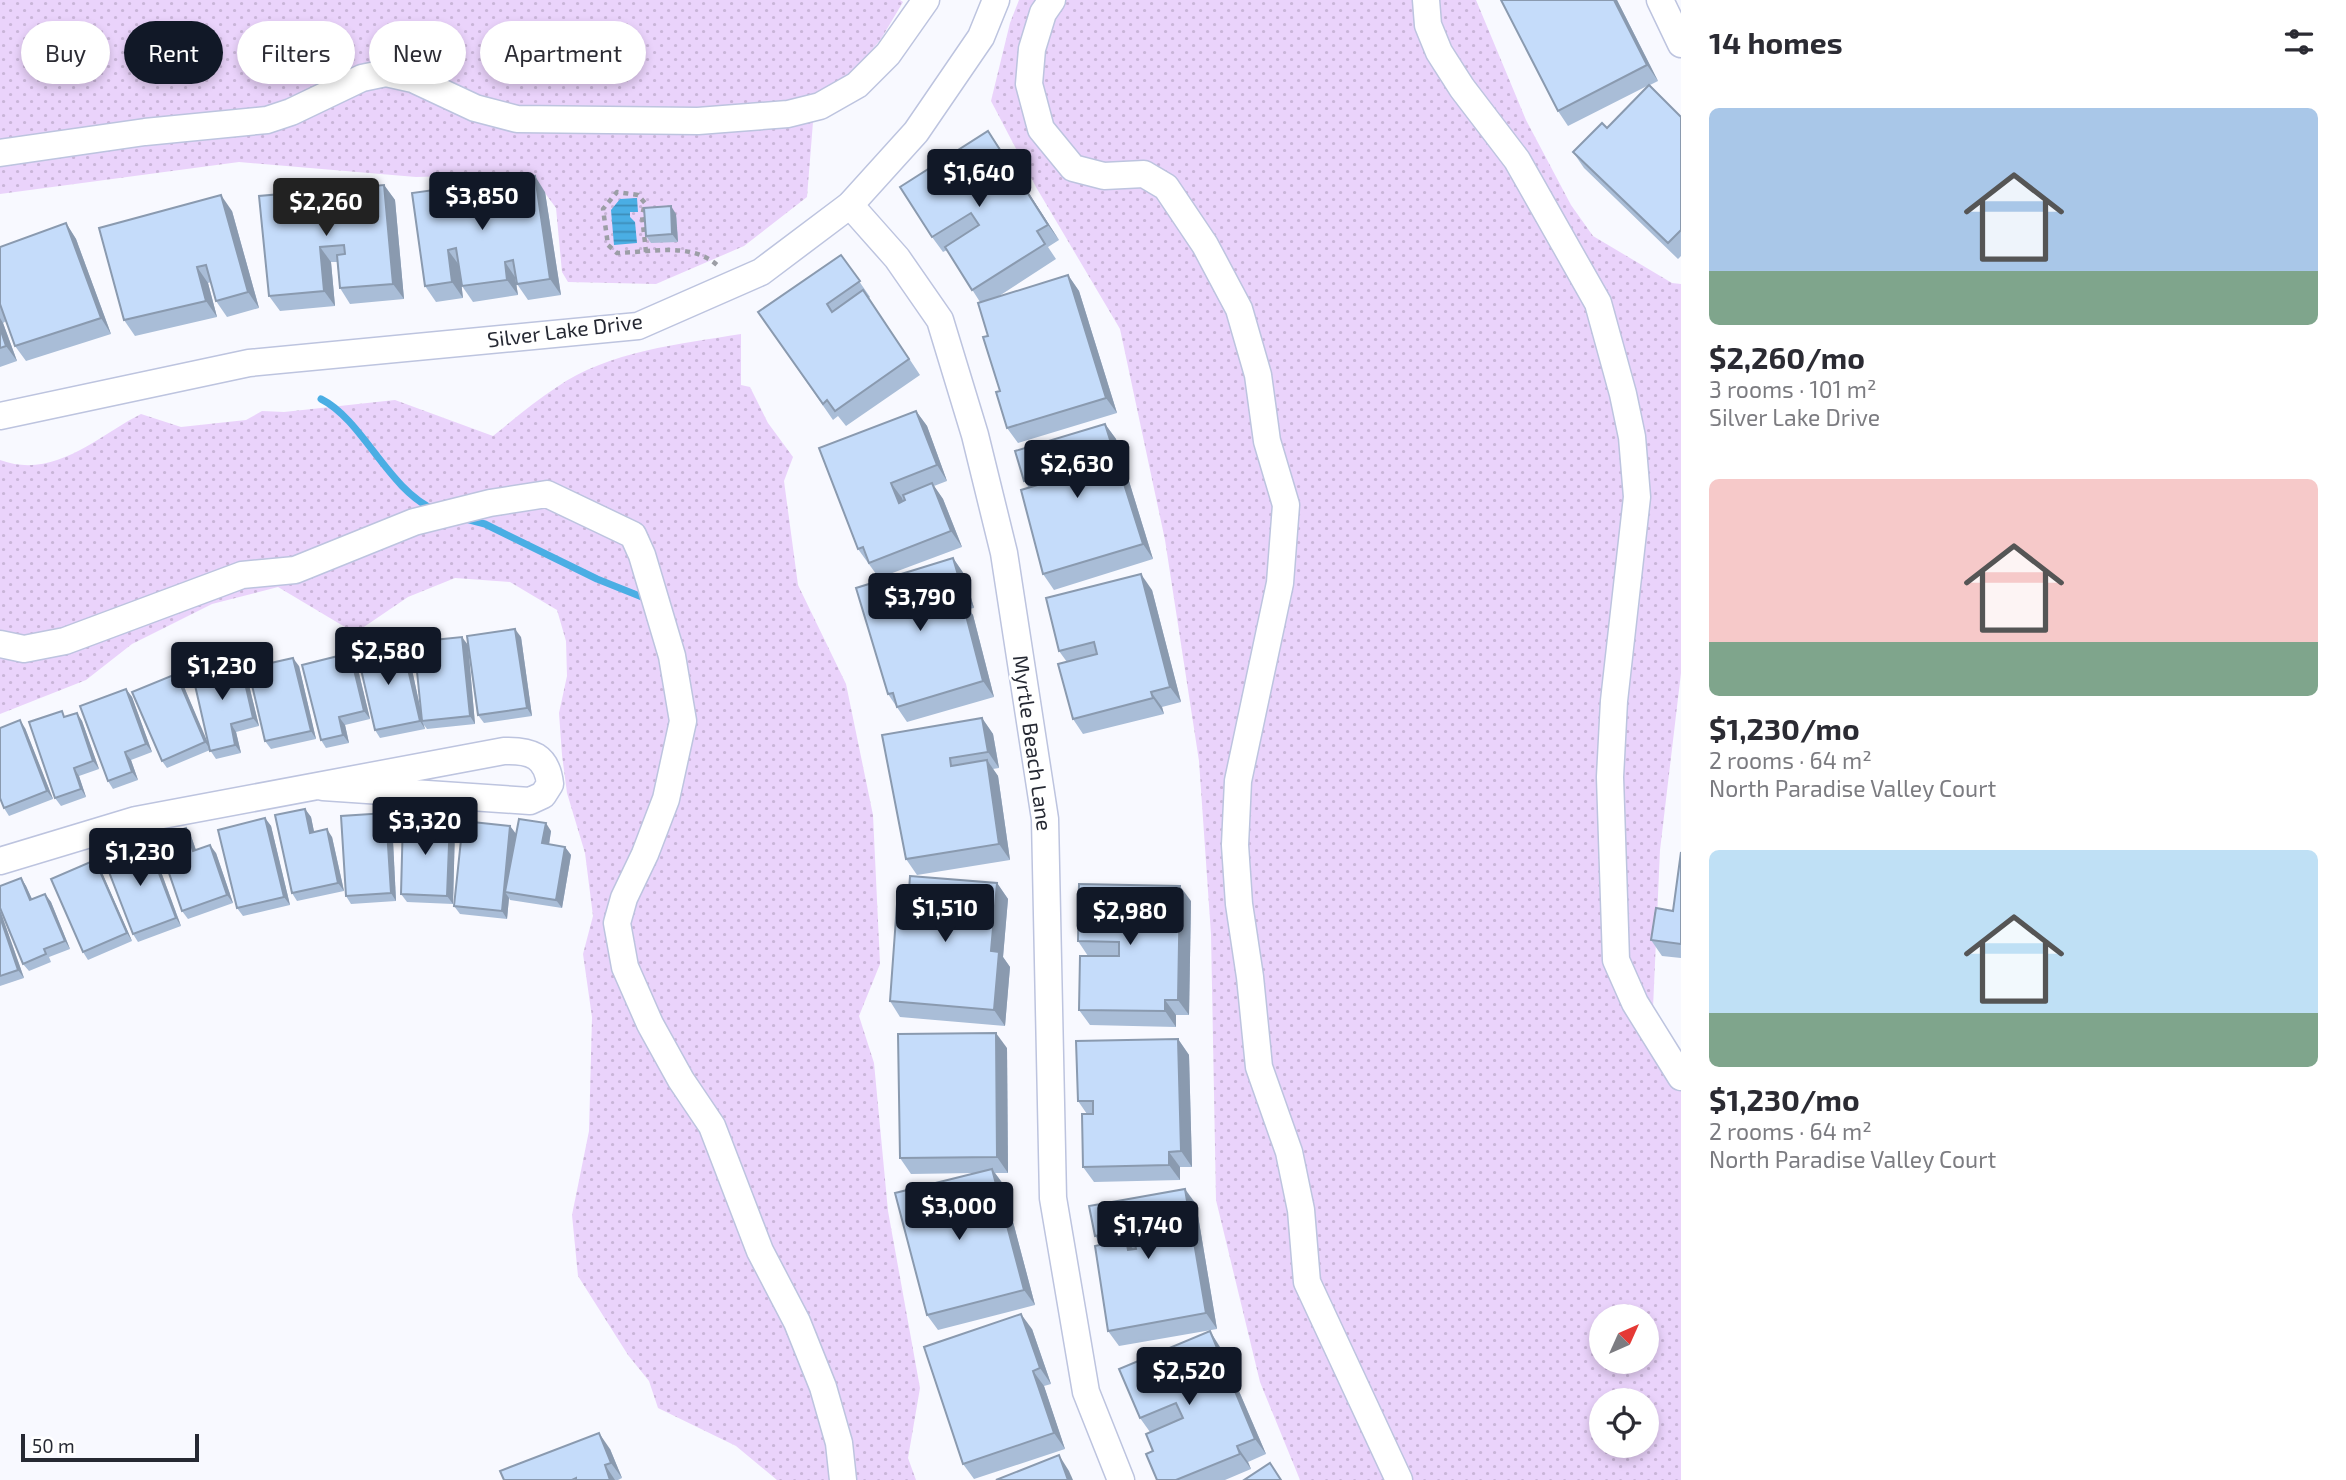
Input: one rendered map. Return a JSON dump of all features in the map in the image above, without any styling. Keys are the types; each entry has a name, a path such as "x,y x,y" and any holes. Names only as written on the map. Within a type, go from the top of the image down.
{"street":[{"path":"0,153 145,132 267,120 291,113 362,78 386,73 412,79 475,108 517,119 698,121 788,114 820,106 857,85 888,54 926,0"},
{"name":"Silver Lake Drive","path":"0,416 249,363 638,326 761,272 850,205 916,132 981,37 996,0"},
{"path":"1052,0 1043,13 1032,49 1029,84 1041,129 1073,168 1104,176 1144,174 1166,187 1205,245 1239,309 1258,375 1267,441 1286,505 1280,583 1238,781 1235,845 1239,904 1259,1067 1289,1152 1301,1210 1307,1282 1399,1480"},
{"path":"1426,0 1428,25 1439,52 1462,88 1517,160 1598,303 1623,394 1632,438 1637,497 1614,701 1611,751 1616,960 1635,1003 1681,1077"},
{"path":"1660,0 1681,44"},
{"name":"Myrtle Beach Lane","path":"850,205 897,258 940,320 975,435 1004,553 1045,819 1054,1198 1087,1392 1121,1480"},
{"path":"0,644 24,649 65,641 242,575 295,570 414,522 490,503 547,494 633,535 646,568 672,656 683,721 666,799 645,854 624,898 617,923 625,967 650,1024 712,1126 760,1251 797,1322 823,1388 839,1443 842,1480"},
{"path":"0,862 136,820 504,751 526,750 541,758 549,770 550,784 543,795 530,802 323,787"}],"path":[{"path":"646,252 642,216 645,203 638,195 617,192 603,209 608,245 617,253 646,252 674,250 704,254 733,285"}],"shaded area":[{"path":"0,0 903,2 881,39 813,122 807,197 744,246 656,284 568,282 562,272 556,208 531,174 416,177 239,162 0,194"},
{"path":"1019,0 1476,0 1526,120 1571,205 1593,236 1672,283 1681,284 1681,673 1660,850 1653,1008 1681,1054 1681,1480 1300,1480 1260,1382 1216,1200 1211,934 1199,761 1165,540 1120,329 1036,187 991,101 1010,23"},
{"path":"741,334 741,385 750,387 768,423 793,457 784,481 798,585 846,684 873,815 880,964 859,1016 874,1063 888,1211 920,1388 908,1458 916,1480 777,1480 736,1446 658,1408 649,1381 628,1355 578,1276 572,1215 589,1131 592,1017 583,954 593,916 585,853 567,793 562,755 559,713 567,676 566,641 557,610 510,582 455,578 408,597 355,633 278,587 212,604 132,644 86,680 0,714 0,460 20,465 56,460 91,444 141,414 181,427 246,420 262,411 284,412 395,400 493,436 549,392 599,365 646,351"}],"water":[{"path":"637,198 638,212 630,212 630,217 635,222 637,243 614,245 611,210 620,199"}],"building":[{"path":"1501,0 1614,0 1647,65 1558,111"},
{"path":"1649,85 1681,117 1681,230 1668,243 1573,152 1602,123 1607,128"},
{"path":"988,131 1048,225 1037,231 1045,244 972,290 945,247 979,225 971,213 932,237 900,187"},
{"path":"535,176 550,279 517,284 513,260 505,262 507,280 462,286 456,248 448,250 452,282 425,286 412,193"},
{"path":"384,185 393,284 340,288 337,255 345,254 344,245 320,247 324,291 269,296 259,196"},
{"path":"221,195 248,292 216,301 206,265 197,267 206,301 124,320 99,228"},
{"path":"671,206 672,234 646,236 644,208"},
{"path":"66,223 101,318 15,346 0,304 0,247"},
{"path":"841,255 860,281 827,304 832,312 863,290 909,359 835,411 827,400 823,404 758,312"},
{"path":"1068,275 1106,398 1007,428 996,392 1000,391 983,337 988,336 978,303"},
{"path":"0,328 6,346 0,348"},
{"path":"916,411 937,465 891,483 899,503 905,500 903,495 932,483 951,531 869,563 863,547 858,549 819,448"},
{"path":"1105,424 1143,544 1043,574 1021,490 1057,479 1054,472 1024,481 1015,451"},
{"path":"953,558 963,592 924,603 927,611 962,600 983,681 897,707 893,693 888,694 856,588"},
{"path":"1141,574 1170,687 1151,692 1153,698 1073,719 1058,664 1097,654 1094,642 1059,651 1046,598"},
{"path":"515,629 527,708 478,715 467,636"},
{"path":"462,637 470,716 422,721 414,642"},
{"path":"402,643 420,721 375,730 357,652"},
{"path":"350,653 364,711 339,717 343,735 321,740 302,665"},
{"path":"293,658 311,731 265,741 248,668"},
{"path":"240,661 253,718 231,724 235,745 210,751 192,672"},
{"path":"176,674 205,742 162,761 132,692"},
{"path":"126,689 146,744 125,752 132,772 108,781 80,706"},
{"path":"62,711 64,717 77,713 93,761 74,768 81,789 55,798 29,722"},
{"path":"982,718 988,752 950,758 951,766 987,760 999,844 906,859 882,735"},
{"path":"20,720 47,791 4,808 0,798 0,728"},
{"path":"305,809 310,833 327,829 338,883 292,893 275,815"},
{"path":"386,813 391,893 346,896 341,816"},
{"path":"265,818 284,897 237,908 218,830"},
{"path":"403,818 450,819 447,896 401,894"},
{"path":"519,819 546,823 542,843 565,847 556,900 505,892"},
{"path":"463,821 510,826 502,911 454,906"},
{"path":"186,828 193,851 210,845 227,895 182,911 157,838"},
{"path":"147,842 176,918 133,934 104,859"},
{"path":"1681,852 1681,944 1651,940 1656,908 1673,911"},
{"path":"95,860 127,933 83,952 51,879"},
{"path":"910,876 997,883 991,951 999,952 994,1010 890,1001 898,890 909,891"},
{"path":"21,878 30,900 45,894 65,941 44,949 46,954 23,964 0,908 0,886"},
{"path":"1079,884 1180,886 1178,1000 1165,1000 1165,1011 1079,1010 1080,956 1119,956 1119,942 1078,941"},
{"path":"0,917 18,970 0,976"},
{"path":"996,1033 997,1157 900,1158 898,1034"},
{"path":"1178,1039 1181,1151 1169,1152 1169,1165 1083,1167 1082,1114 1093,1114 1093,1101 1078,1101 1076,1041"},
{"path":"992,1169 1024,1290 927,1315 895,1193"},
{"path":"1185,1189 1206,1313 1108,1331 1095,1246 1126,1239 1128,1250 1136,1249 1132,1229 1095,1236 1089,1206"},
{"path":"1021,1314 1040,1368 1033,1371 1054,1433 963,1464 924,1347"},
{"path":"1210,1331 1255,1439 1237,1446 1240,1454 1176,1480 1157,1480 1146,1454 1153,1451 1146,1434 1183,1418 1176,1403 1140,1418 1119,1369"},
{"path":"599,1433 611,1463 605,1465 610,1480 504,1480 500,1471"},
{"path":"1059,1455 1068,1480 996,1480"},
{"path":"1270,1463 1281,1480 1244,1480"}],"waterway":[{"path":"321,399 350,422 403,487 435,510"},
{"path":"466,519 485,524 597,579 647,599"}]}
